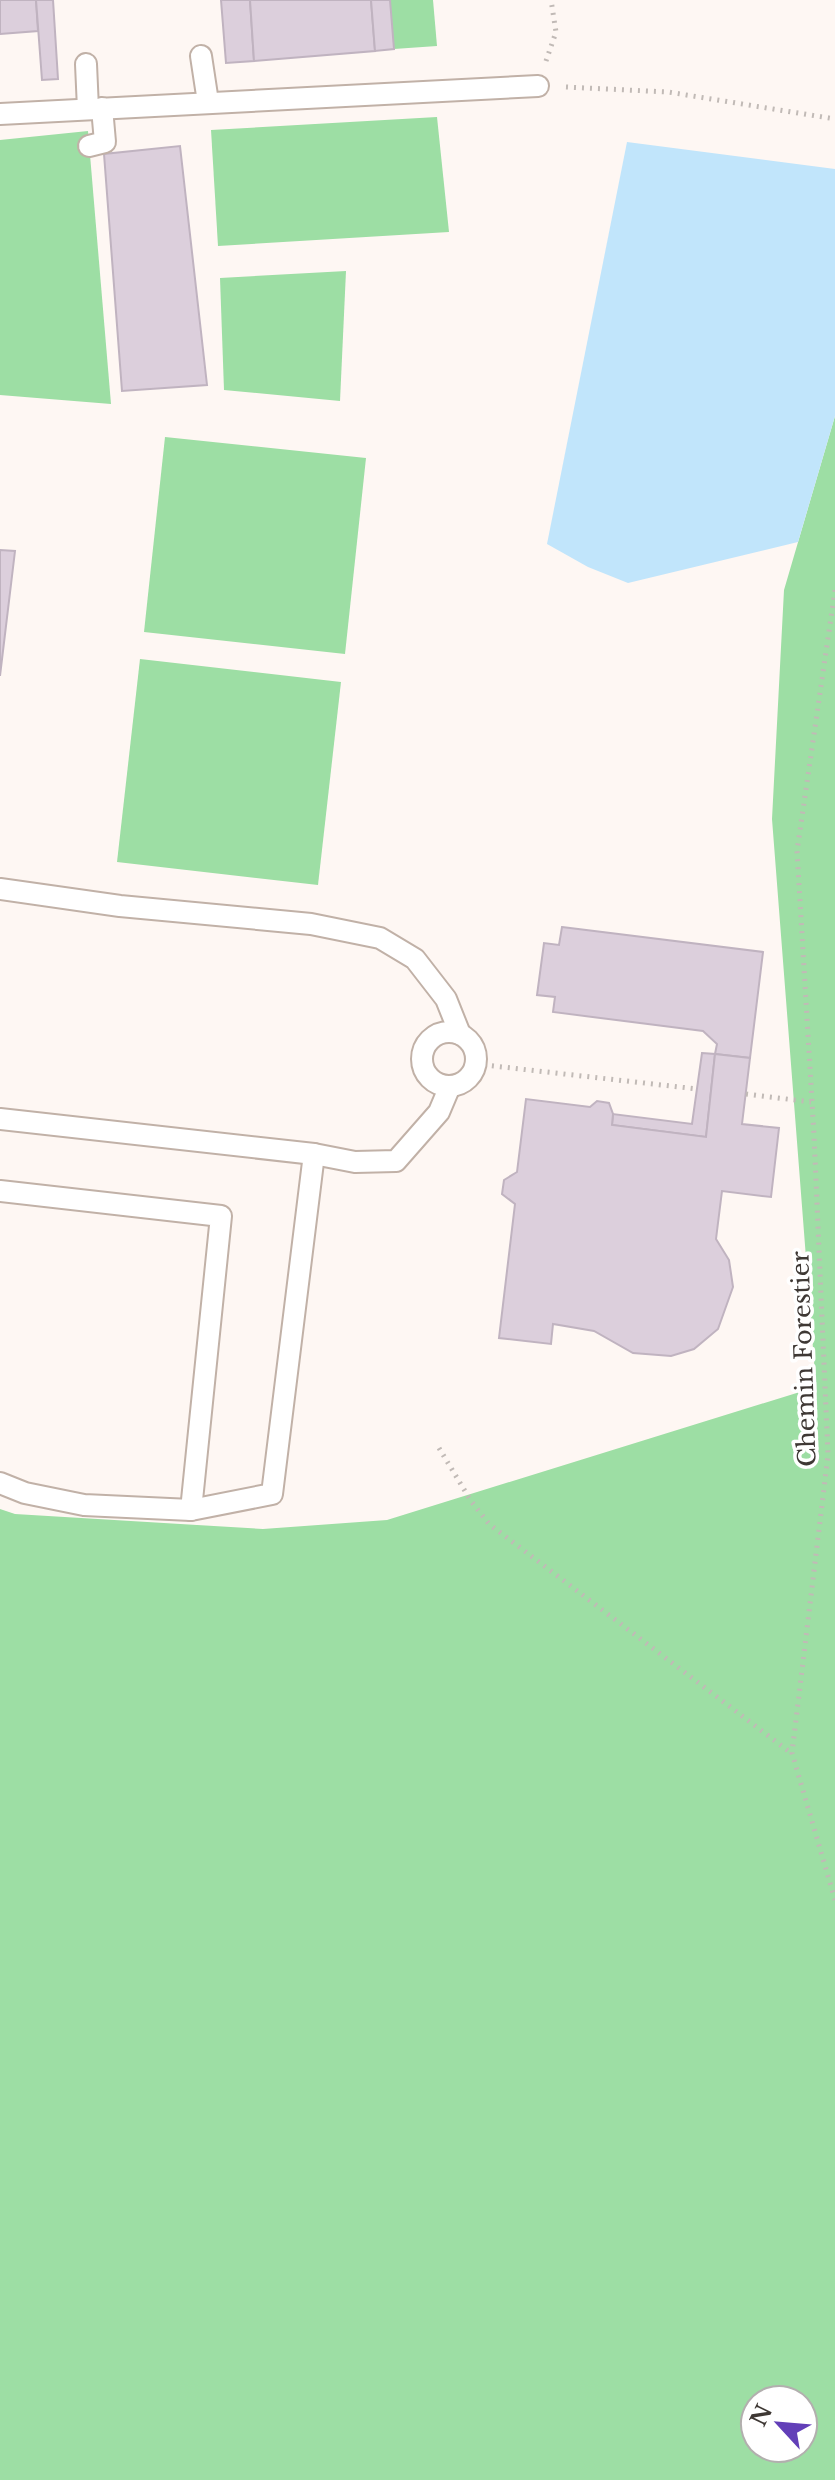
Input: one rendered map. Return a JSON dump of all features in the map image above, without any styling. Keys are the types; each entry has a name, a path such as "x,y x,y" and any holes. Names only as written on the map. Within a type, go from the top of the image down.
{"lane":[{"path":"201,56 208,102"},
{"path":"86,64 105,142 89,146"},
{"path":"0,114 538,86"},
{"path":"0,889 120,906 311,924 380,938 415,959 446,999 460,1034"},
{"path":"449,1032 460,1034 470,1041 476,1064 471,1075 462,1083 450,1086 438,1084 428,1076 423,1066 423,1054 427,1043 437,1035 449,1032"},
{"path":"0,1119 314,1154 355,1162 396,1161 439,1112 450,1086"},
{"path":"0,1483 25,1493 84,1505 191,1510 272,1494 314,1154"},
{"path":"0,1191 221,1216 191,1510"}],"path":[{"path":"551,0 556,32 538,86 668,92 835,119"},
{"name":"Chemin Forestier","path":"792,1753 828,1455 797,851 835,590"},
{"path":"476,1064 697,1089"},
{"path":"746,1094 811,1102"},
{"path":"439,1448 489,1524 792,1753 835,1900"}],"green space":[{"path":"390,0 433,0 437,46 394,49"},
{"path":"437,117 449,232 218,246 211,130"},
{"path":"88,131 111,404 0,395 0,140"},
{"path":"346,271 340,401 224,390 220,278"},
{"path":"835,416 835,2480 0,2480 0,1509 15,1514 263,1529 387,1520 816,1387 772,819 784,590"},
{"path":"165,437 366,458 345,654 144,632"},
{"path":"140,659 341,682 318,885 117,862"}],"water":[{"path":"627,142 835,169 835,416 798,542 628,583 588,567 547,544"}],"building":[{"path":"0,0 36,0 38,31 0,34"},
{"path":"36,0 53,0 58,79 42,80"},
{"path":"221,0 250,0 254,61 226,63"},
{"path":"250,0 371,0 375,51 254,61"},
{"path":"371,0 390,0 394,49 375,51"},
{"path":"180,146 207,385 122,391 104,154"},
{"path":"0,550 15,551 0,676"},
{"path":"562,927 763,952 750,1058 715,1054 717,1044 703,1031 553,1012 555,997 537,995 544,943 559,945"},
{"path":"702,1053 715,1054 706,1137 612,1125 613,1114 692,1124"},
{"path":"715,1054 750,1058 742,1124 779,1128 771,1197 722,1191 716,1239 729,1260 733,1287 718,1329 694,1349 671,1356 633,1353 594,1331 553,1324 551,1344 499,1338 515,1204 502,1194 504,1180 517,1172 526,1099 590,1107 597,1101 609,1103 613,1114 612,1125 706,1137"}]}
